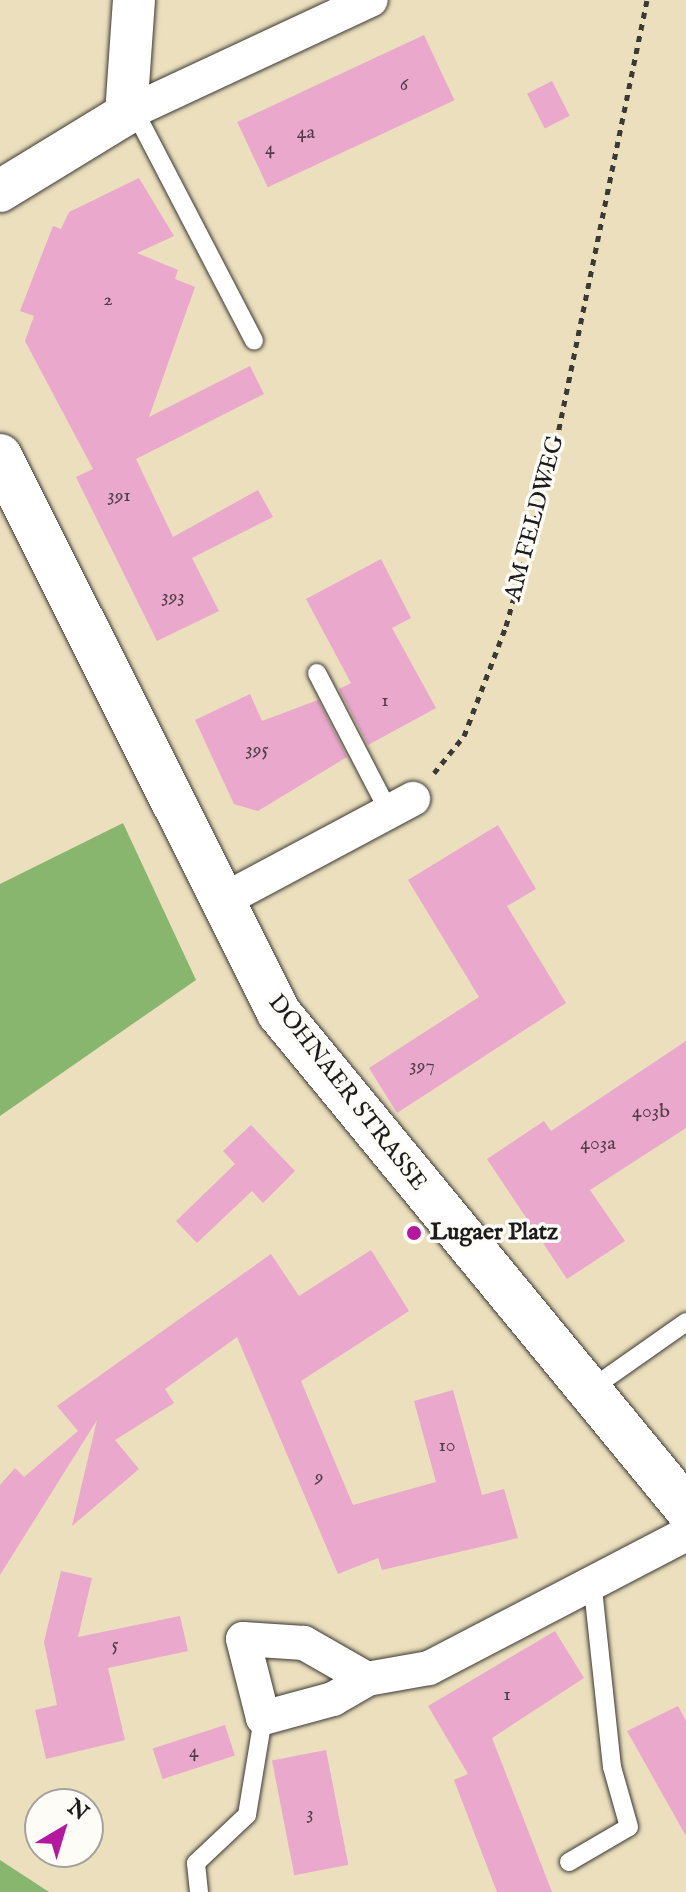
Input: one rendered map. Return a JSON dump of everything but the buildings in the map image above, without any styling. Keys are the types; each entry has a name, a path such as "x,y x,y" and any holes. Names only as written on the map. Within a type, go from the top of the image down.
{"main road":[{"name":"DOHNAER STRASSE","path":"0,456 220,902 298,1038 686,1508"}],"street":[{"path":"130,112 134,0"},
{"path":"0,191 130,112 371,0"},
{"path":"220,902 401,805"},
{"path":"367,1679 304,1643 243,1639 263,1718 333,1699 367,1679 429,1668 592,1579 686,1534"}],"lane":[{"path":"130,112 254,341"},
{"path":"317,673 401,805"},
{"path":"588,1391 686,1322"},
{"path":"569,1862 629,1827 612,1767 592,1579"},
{"path":"199,1892 196,1863 247,1815 263,1718"}],"path":[{"name":"AM FELDWEG","path":"401,805 464,736 506,626 584,322 647,0"}],"green space":[{"path":"123,823 196,980 0,1116 0,884"},
{"path":"0,1860 49,1892 0,1892"}],"place":[{"name":"Lugaer Platz","path":"414,1233"}]}
